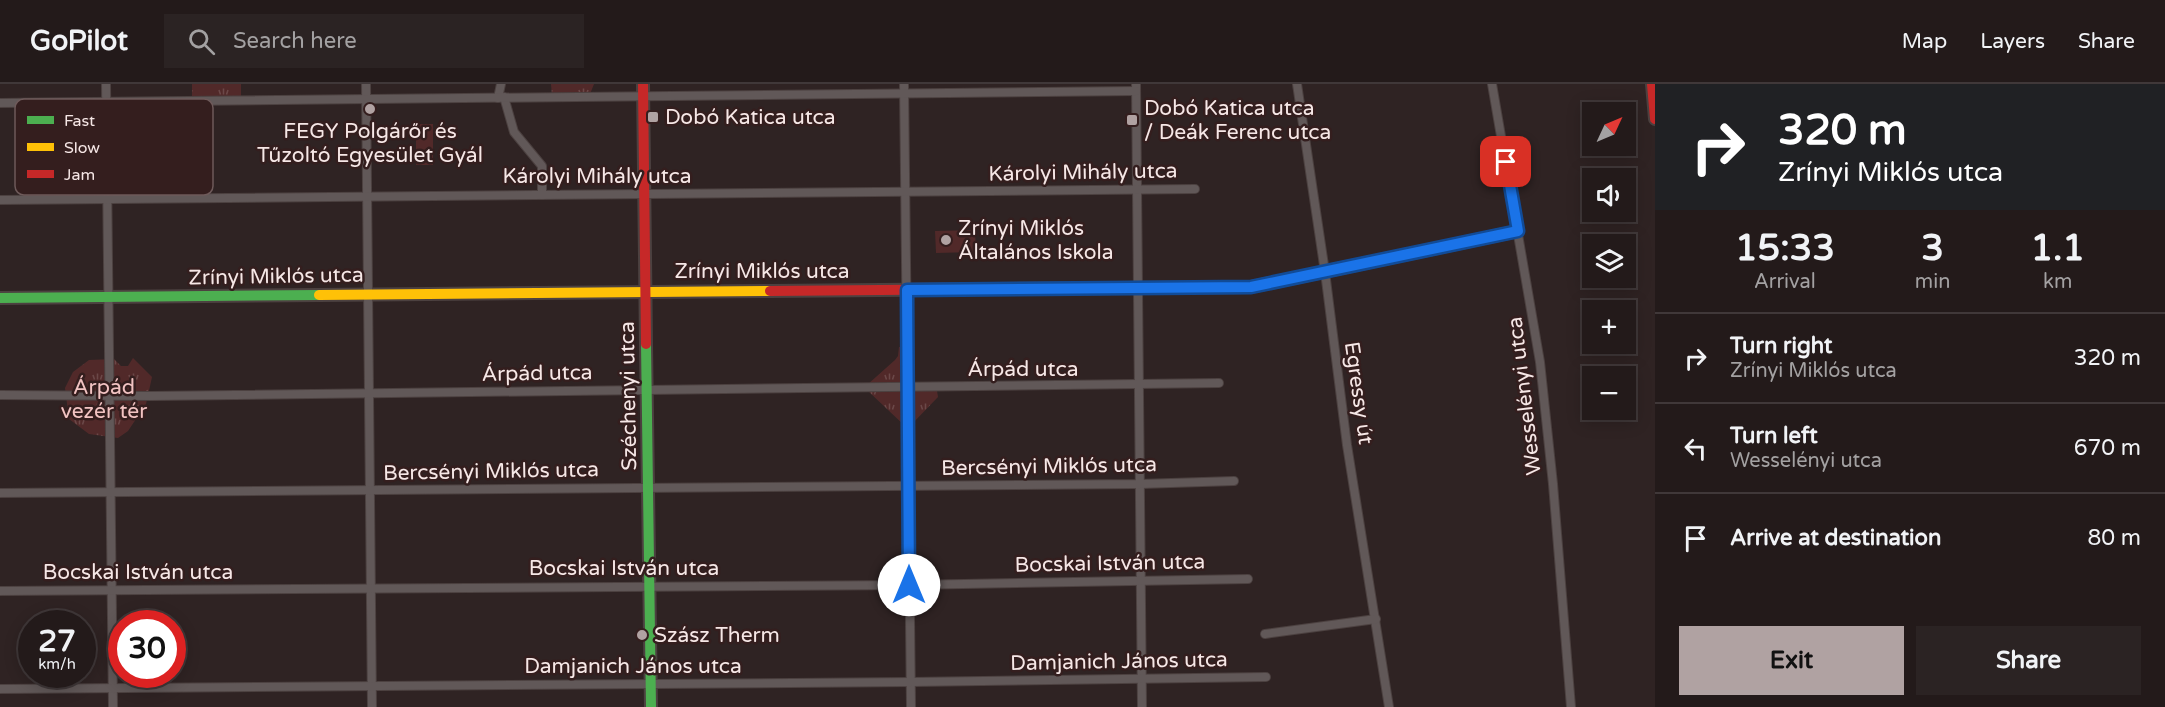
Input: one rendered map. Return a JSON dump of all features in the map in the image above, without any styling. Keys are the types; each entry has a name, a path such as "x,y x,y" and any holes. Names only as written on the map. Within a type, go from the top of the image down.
{"street":[{"path":"366,84 372,707"},
{"path":"501,84 501,98 514,132 542,166 542,195"},
{"path":"904,84 911,707"},
{"name":"Egressy út","path":"1298,84 1347,445 1389,707"},
{"name":"Wesselényi utca","path":"1492,84 1540,362 1554,495 1571,707"},
{"path":"1652,84 1655,118"},
{"path":"213,101 501,98 644,90 904,94 1136,88 1142,707"},
{"name":"Széchenyi utca","path":"644,90 651,707"},
{"path":"0,103 15,103"},
{"name":"Károlyi Mihály utca","path":"0,200 1195,189"},
{"path":"107,195 111,610"},
{"name":"Zrínyi Miklós utca","path":"0,298 1251,287 1518,231"},
{"name":"Árpád utca","path":"0,395 110,396 1139,386 1219,383"},
{"name":"Bercsényi Miklós utca","path":"0,493 111,494 1140,484 1234,481"},
{"name":"Bocskai István utca","path":"0,591 909,585 1248,579"},
{"path":"1265,634 1376,619"},
{"name":"Damjanich János utca","path":"186,687 1142,680 1266,677"},
{"path":"112,688 113,707"},
{"name":"Damjanich János utca","path":"0,689 112,688"}],"green space":[{"path":"192,84 241,84 241,96 192,97"},
{"path":"551,84 594,84 590,94 552,95"},
{"path":"416,124 433,124 433,165 416,165"},
{"path":"975,230 976,252 936,253 935,231"},
{"path":"899,347 903,347 904,380 900,384 867,385 895,360"},
{"name":"Árpád vezér tér","path":"133,358 152,377 146,404 128,431 118,438 89,434 69,419 65,388 73,372 89,360 114,359 121,366 128,366"},
{"path":"900,390 904,393 905,426 868,391"},
{"path":"912,391 937,391 938,397 910,426 910,394"}],"traffic: fast":[{"path":"0,298 319,295"},
{"path":"646,344 651,707"}],"traffic: slow":[{"path":"1113,288 1251,287 1390,258"},
{"path":"319,295 770,291"}],"traffic: jam":[{"path":"643,84 646,344"},
{"path":"1652,84 1655,119"},
{"path":"1390,258 1518,231"},
{"path":"770,291 1113,288"}],"place":[{"name":"FEGY Polgárőr és Tűzoltó Egyesület Gyál","path":"370,109"},
{"name":"Dobó Katica utca","path":"653,117"},
{"name":"Dobó Katica utca / Deák Ferenc utca","path":"1132,120"},
{"name":"Zrínyi Miklós Általános Iskola","path":"946,240"},
{"name":"Szász Therm","path":"642,635"}],"route":[{"path":"909,585 907,290 1251,287 1518,231 1506,162"}]}
